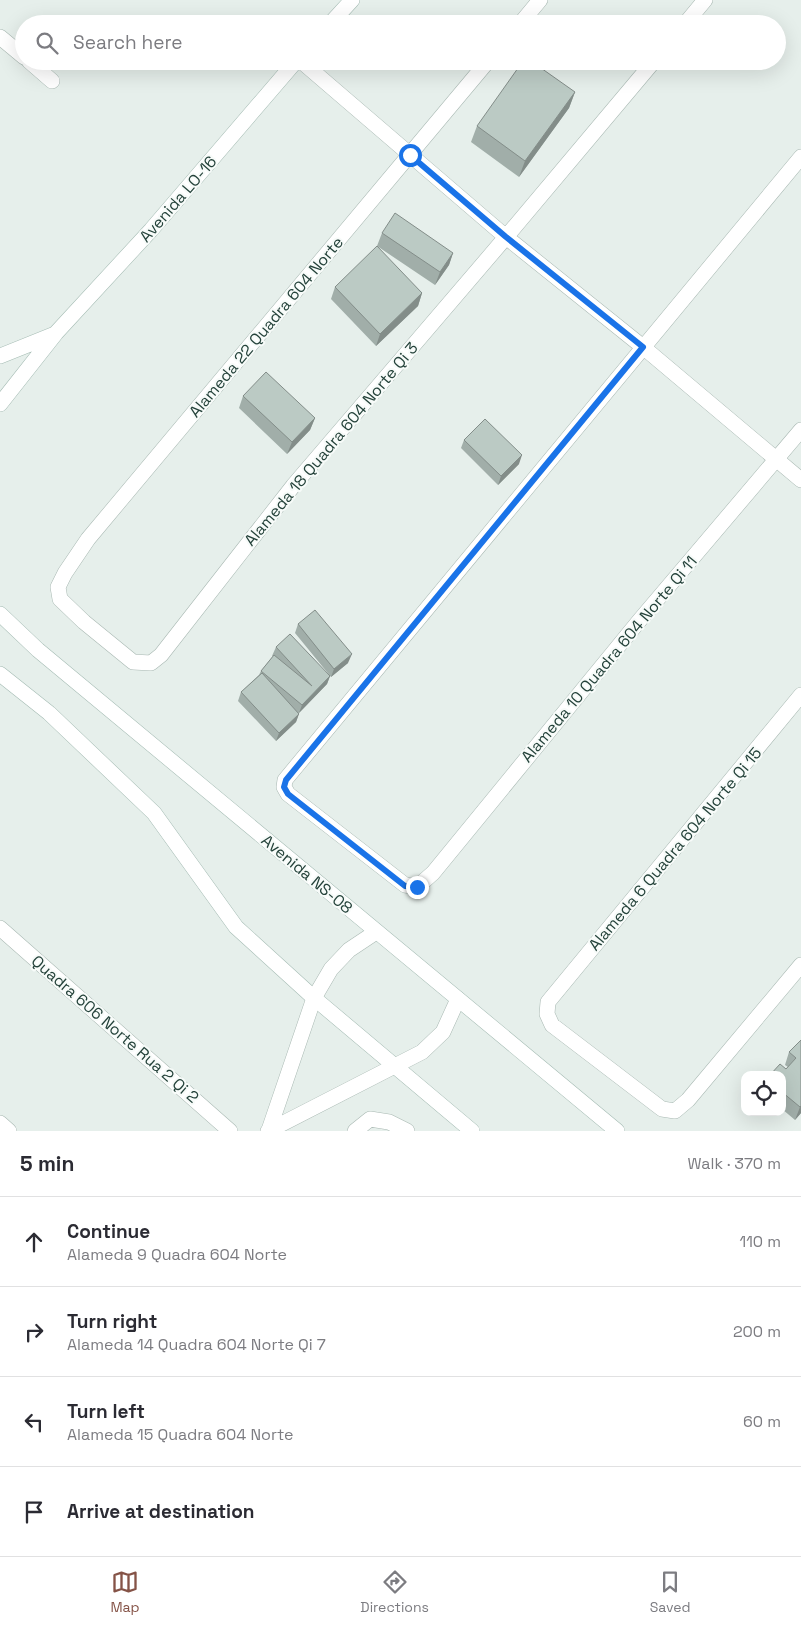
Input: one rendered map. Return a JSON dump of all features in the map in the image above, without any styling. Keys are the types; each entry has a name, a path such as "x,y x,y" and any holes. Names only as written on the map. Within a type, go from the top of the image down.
{"street":[{"path":"338,15 352,0"},
{"path":"528,15 540,0"},
{"path":"692,15 705,0"},
{"path":"0,36 15,49"},
{"path":"39,70 52,81"},
{"name":"Avenida LO-16","path":"0,404 56,333 151,230 288,70"},
{"path":"311,70 506,237 643,347 801,480"},
{"name":"Alameda 22 Quadra 604 Norte","path":"161,655 151,663 133,662 84,622 60,599 58,587 65,573 88,539 481,70"},
{"name":"Alameda 18 Quadra 604 Norte Qi 3","path":"161,655 293,486 646,70"},
{"path":"643,347 801,157"},
{"name":"Avenida LO-16","path":"0,356 56,333"},
{"name":"Alameda 10 Quadra 604 Norte Qi 11","path":"643,347 286,780 284,787 288,794 405,886 417,887 433,873 639,621 801,430"},
{"name":"Avenida NS-08","path":"0,614 38,650 617,1131"},
{"path":"0,674 49,713 154,813 236,927 314,998 472,1131"},
{"name":"Alameda 6 Quadra 604 Norte Qi 15","path":"801,695 548,1002 547,1014 552,1025 662,1110 675,1111 688,1100 801,965"},
{"name":"Quadra 606 Norte Rua 2 Qi 2","path":"0,928 230,1131"},
{"path":"268,1131 314,998 331,969 350,950 376,932"},
{"path":"268,1131 422,1052 442,1032 458,999"},
{"path":"355,1131 370,1119 389,1122 407,1131"},
{"path":"0,1123 9,1131"}],"building":[{"path":"517,70 544,70 575,92 525,161 477,126"},
{"path":"395,213 453,253 440,272 382,233"},
{"path":"377,246 422,293 380,334 335,287"},
{"path":"266,372 315,418 292,442 243,396"},
{"path":"485,419 522,455 501,476 464,440"},
{"path":"315,610 352,654 334,669 298,624"},
{"path":"290,634 330,676 302,705 261,671 274,655 312,686 276,647"},
{"path":"262,673 299,714 279,733 241,692"},
{"path":"801,1040 800,1107 786,1095 786,1071 774,1071 780,1064 786,1069 796,1058 789,1052"}],"route":[{"path":"410,155 506,237 643,347 286,780 284,787 288,794 405,886 417,887"}]}
